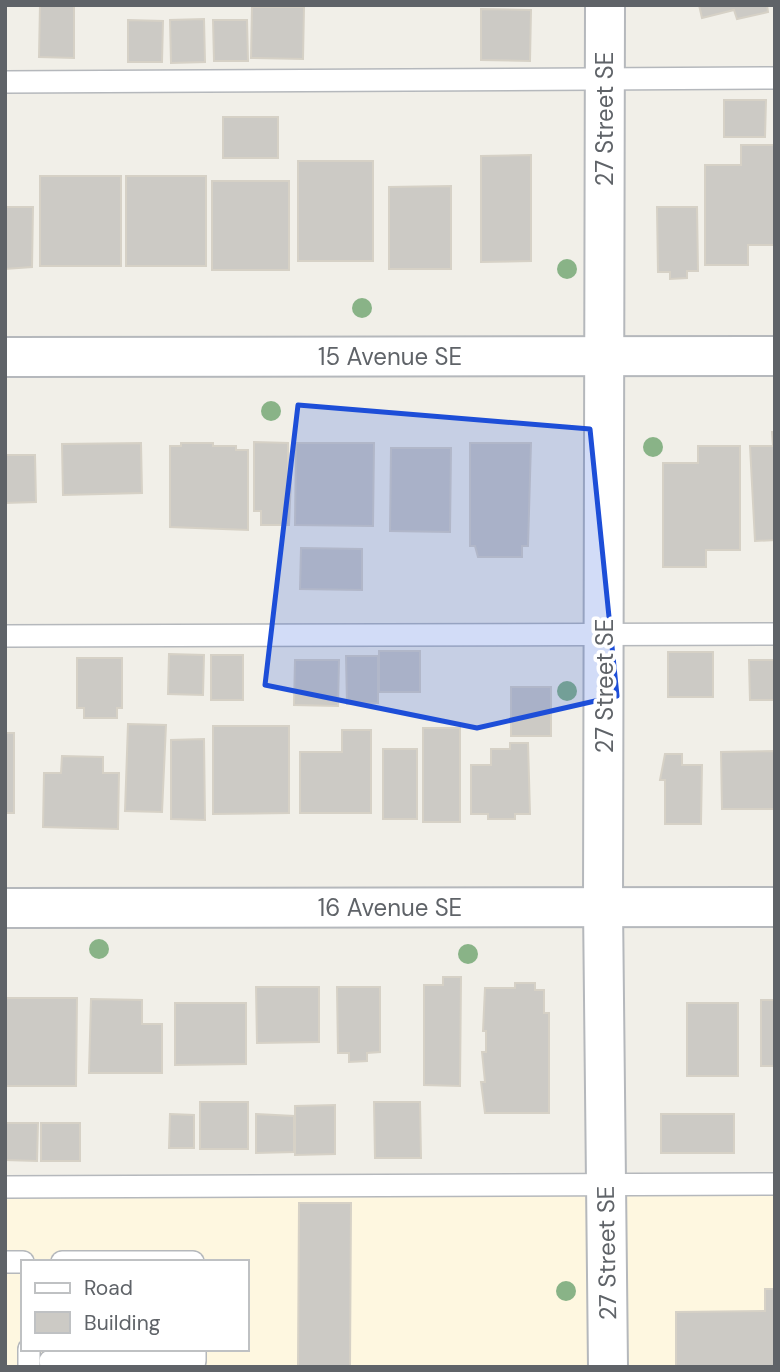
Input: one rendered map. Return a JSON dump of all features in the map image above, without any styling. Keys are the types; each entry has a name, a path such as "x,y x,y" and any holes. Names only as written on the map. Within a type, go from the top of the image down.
{"street":[{"name":"27 Street SE","path":"605,5 606,635 603,907 608,1367"},
{"name":"15 Avenue SE","path":"5,357 775,356"},
{"name":"16 Avenue SE","path":"5,908 775,907"}],"lane":[{"path":"5,82 775,78"},
{"path":"5,636 775,635"},
{"path":"5,1187 775,1184"},
{"path":"39,1364 195,1361 195,1351"}],"highlighted area":[{"path":"298,405 590,429 617,696 477,728 265,685"}],"shaded area":[{"path":"775,1182 775,1367 5,1367 5,1187"}],"building":[{"path":"40,5 74,5 74,58 39,57"},
{"path":"699,5 767,5 768,12 737,19 734,10 702,18"},
{"path":"252,7 304,7 303,59 251,58"},
{"path":"481,9 531,10 530,61 481,60"},
{"path":"204,19 205,62 171,63 170,20"},
{"path":"128,20 163,21 162,62 128,62"},
{"path":"213,20 247,20 248,61 214,61"},
{"path":"724,100 766,100 765,137 724,137"},
{"path":"223,117 278,117 278,158 223,158"},
{"path":"741,145 775,145 775,245 748,245 748,265 705,265 705,165 741,165"},
{"path":"531,155 531,261 481,262 481,156"},
{"path":"298,161 373,161 373,261 298,261"},
{"path":"40,176 121,176 121,266 40,266"},
{"path":"126,176 206,176 206,266 126,266"},
{"path":"212,181 289,181 289,270 212,270"},
{"path":"451,186 451,269 389,269 389,187"},
{"path":"5,207 33,207 32,267 5,269"},
{"path":"657,207 697,207 698,271 687,271 687,278 670,279 670,272 658,272"},
{"path":"772,432 775,432 775,540 755,541 750,446 773,446"},
{"path":"254,442 288,443 288,478 291,478 289,525 261,525 261,511 254,511"},
{"path":"141,443 142,493 63,495 62,444"},
{"path":"181,443 213,443 213,446 236,446 236,450 248,450 248,530 170,527 170,446 181,446"},
{"path":"296,443 374,443 373,526 295,525"},
{"path":"470,443 531,443 528,546 522,546 522,557 478,557 475,546 470,546"},
{"path":"698,446 740,446 740,550 706,550 706,567 663,567 663,463 698,463"},
{"path":"391,448 451,448 450,532 390,531"},
{"path":"5,455 35,455 36,502 5,503"},
{"path":"301,548 362,549 362,590 300,589"},
{"path":"379,651 420,651 420,692 379,692"},
{"path":"668,652 713,652 713,697 668,697"},
{"path":"169,654 204,655 203,695 168,694"},
{"path":"211,655 243,655 243,700 211,700"},
{"path":"346,656 378,656 378,703 347,704"},
{"path":"77,658 122,658 122,708 117,708 117,718 84,718 84,708 77,708"},
{"path":"295,660 339,660 338,706 294,705"},
{"path":"749,660 775,660 775,700 750,700"},
{"path":"511,687 551,687 551,736 511,736"},
{"path":"128,724 166,725 162,812 125,811"},
{"path":"213,726 289,726 289,813 213,814"},
{"path":"423,728 460,728 460,822 423,822"},
{"path":"342,730 371,730 371,813 300,813 300,752 342,752"},
{"path":"5,733 14,733 14,813 5,813"},
{"path":"204,739 205,820 171,819 171,740"},
{"path":"510,743 528,743 530,814 515,814 515,819 488,819 488,814 471,814 471,765 491,765 491,749 510,749"},
{"path":"383,749 417,749 417,819 383,819"},
{"path":"775,751 775,809 722,809 721,752"},
{"path":"665,754 682,754 682,765 702,765 701,824 665,824 665,780 660,780"},
{"path":"62,756 103,757 103,773 119,773 118,829 43,827 44,773 61,773"},
{"path":"443,977 461,977 460,1086 424,1085 424,985 443,985"},
{"path":"515,983 535,983 535,990 544,990 544,1013 549,1013 549,1113 485,1113 481,1082 485,1082 482,1052 486,1052 486,1031 483,1031 485,988 515,988"},
{"path":"256,987 319,987 319,1042 257,1043"},
{"path":"337,987 380,987 380,1052 367,1053 367,1061 349,1062 349,1053 338,1053"},
{"path":"5,998 77,998 76,1086 5,1086"},
{"path":"91,999 142,1000 142,1024 162,1024 162,1073 89,1073"},
{"path":"761,1000 775,1000 775,1066 761,1066"},
{"path":"175,1003 246,1003 246,1064 175,1065"},
{"path":"687,1003 738,1003 738,1076 687,1076"},
{"path":"200,1102 248,1102 248,1149 200,1149"},
{"path":"374,1102 420,1102 421,1158 375,1158"},
{"path":"335,1105 335,1154 295,1155 295,1106"},
{"path":"170,1114 194,1115 194,1148 169,1148"},
{"path":"256,1114 294,1116 294,1152 256,1153"},
{"path":"661,1114 734,1114 734,1153 661,1153"},
{"path":"5,1123 38,1123 37,1161 5,1160"},
{"path":"41,1123 80,1123 80,1161 41,1161"},
{"path":"299,1203 351,1203 350,1367 298,1367"},
{"path":"765,1289 775,1289 775,1367 676,1367 676,1312 765,1311"}]}
